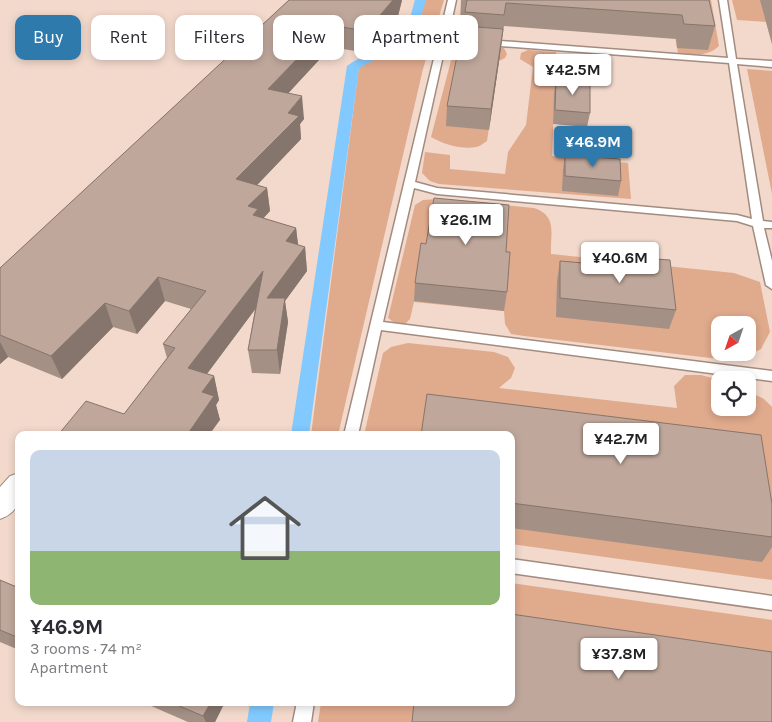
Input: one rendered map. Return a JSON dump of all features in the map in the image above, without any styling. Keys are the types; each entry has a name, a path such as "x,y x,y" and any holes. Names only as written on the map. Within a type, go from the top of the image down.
{"street":[{"path":"0,507 15,489"}],"lane":[{"path":"448,15 452,0"},
{"path":"723,0 758,224 772,285"},
{"path":"478,43 772,64"},
{"path":"352,431 411,184 438,60"},
{"path":"411,184 437,192 737,218 772,226"},
{"path":"376,325 772,376"},
{"path":"515,567 772,603"},
{"path":"302,722 305,706"}],"shaded area":[{"path":"425,0 444,0 439,15 421,15"},
{"path":"652,0 711,0 719,46 705,54 678,53 669,1"},
{"path":"732,0 772,0 772,44 766,22 737,20"},
{"path":"478,46 504,48 507,54 505,58 499,61 487,141 479,146 465,148 453,146 431,137 451,60 478,60"},
{"path":"528,50 556,52 552,156 628,163 631,199 439,184 430,181 422,173 425,152 450,155 450,169 505,174 508,152 526,125 533,67 520,59 521,53"},
{"path":"374,60 426,60 339,431 312,431 359,67"},
{"path":"747,69 772,71 772,194"},
{"path":"436,199 534,208 542,211 550,221 552,233 551,254 734,273 760,282 770,332 761,349 756,352 756,316 711,316 711,358 511,334 505,324 504,311 414,302 410,319 404,325 395,323 388,318 415,205 423,200"},
{"path":"408,343 494,352 508,357 515,368 511,378 499,388 677,408 674,386 685,375 701,375 711,378 711,416 756,416 756,395 764,399 772,407 772,580 515,545 515,431 365,431 383,353 391,347"},
{"path":"515,584 772,620 772,722 318,722 321,706 515,706"}],"water":[{"path":"415,0 426,0 421,15 411,15"},
{"path":"358,60 374,60 359,68 310,431 292,431 347,66"},
{"path":"250,706 274,706 271,722 247,722"}],"building":[{"path":"289,0 393,0 380,15 354,15 354,29 344,27 344,15 273,15 273,60 296,60 268,89 302,96 288,113 299,116 236,179 267,188 248,206 258,209 253,215 296,228 286,241 305,247 267,298 285,298 277,350 248,350 263,271 188,368 214,376 202,392 214,396 190,431 61,431 86,401 124,414 175,348 163,344 206,291 158,277 129,311 105,303 51,356 0,335 0,268 224,60 263,60 263,24"},
{"path":"467,0 709,0 715,26 684,24 682,15 506,3 504,15 465,12"},
{"path":"478,27 503,29 491,109 447,106 456,60 478,60"},
{"path":"556,78 590,81 590,113 555,110"},
{"path":"565,155 620,159 621,181 565,176"},
{"path":"434,198 509,205 506,252 510,252 507,292 415,283 421,243 426,244"},
{"path":"641,258 670,260 676,310 560,298 560,261 642,268"},
{"path":"427,394 761,435 772,504 772,537 515,504 515,431 422,431"},
{"path":"0,580 15,586 15,636 0,630"},
{"path":"515,615 772,652 772,722 412,722 414,706 515,706"},
{"path":"179,706 209,706 203,716"}]}
